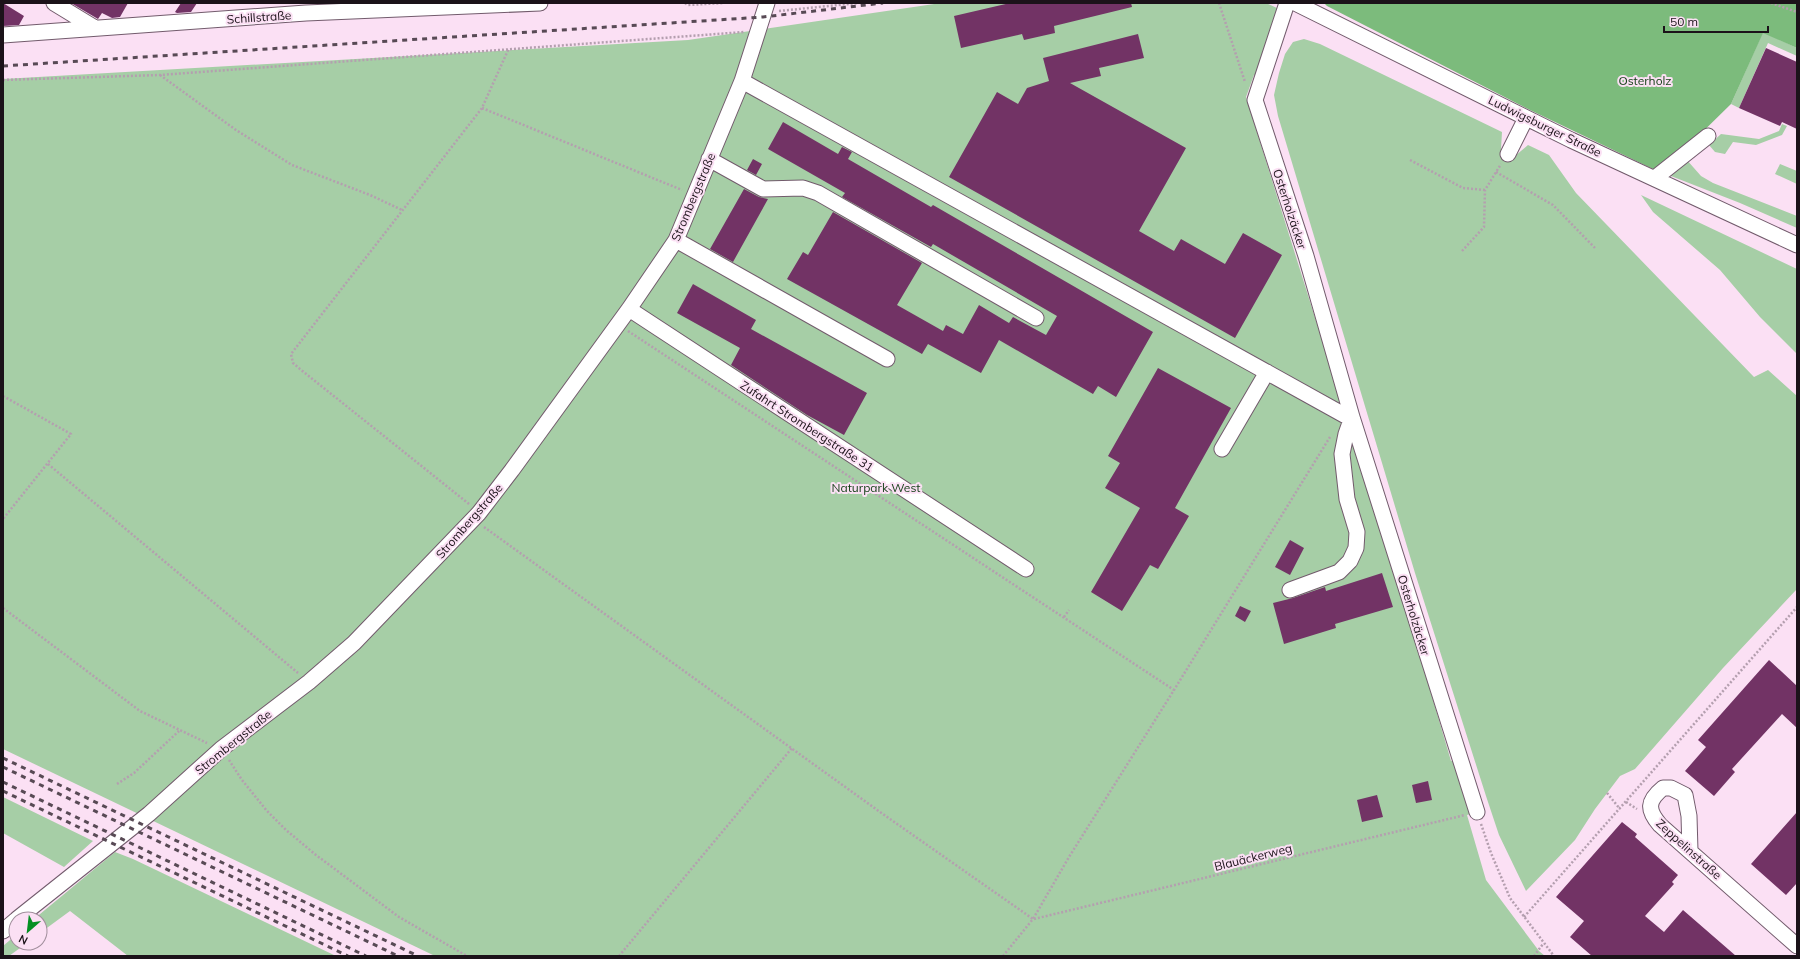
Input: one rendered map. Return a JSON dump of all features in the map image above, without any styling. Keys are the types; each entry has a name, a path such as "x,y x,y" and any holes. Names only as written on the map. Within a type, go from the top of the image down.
{"street":[{"path":"54,3 95,28"},
{"path":"290,3 306,13"},
{"name":"Schillstraße","path":"3,35 306,13 540,3"},
{"path":"1255,100 1287,3"},
{"name":"Ludwigsburger Straße","path":"1295,3 1526,118 1797,245"},
{"name":"Strombergstraße","path":"26,911 149,814 221,749 309,682 354,643 476,516 512,470 618,325 676,240 742,81 766,8"},
{"path":"742,81 1344,415 1352,417 1346,434 1342,454 1347,499 1357,532 1356,548 1350,562 1339,572 1290,590"},
{"name":"Osterholzäcker","path":"1255,100 1306,256 1352,417 1477,812"},
{"path":"1508,154 1526,118"},
{"path":"1655,178 1708,136"},
{"path":"709,159 763,189 803,188 818,193 1036,318"},
{"path":"676,240 888,359"},
{"name":"Zufahrt Strombergstraße 31","path":"629,309 1026,569"},
{"path":"1222,449 1267,372"},
{"name":"Zeppelinstraße","path":"1690,851 1689,816 1685,795 1671,788 1663,788 1651,800 1650,808 1653,817 1690,851 1797,946"}],"path":[{"path":"685,3 723,3"},
{"path":"766,8 858,3"},
{"path":"1219,3 1248,91 1255,100"},
{"path":"1771,3 1797,12"},
{"path":"3,80 160,75 509,48 759,31"},
{"path":"509,48 482,108 291,354 293,363 476,516 792,748 1033,919"},
{"path":"160,75 236,130 292,165 370,195 402,210"},
{"path":"482,108 694,194"},
{"path":"1462,251 1484,227 1485,190 1508,154"},
{"path":"1410,160 1463,188 1485,190"},
{"path":"1496,172 1552,205 1596,248"},
{"path":"618,325 1174,690"},
{"path":"3,396 71,434 3,519"},
{"path":"1003,956 1033,919 1069,857 1331,435"},
{"path":"48,464 309,682"},
{"path":"3,608 140,711 179,731 221,749 246,785 286,830 316,855 399,917 467,956"},
{"path":"1524,917 1797,608"},
{"path":"1064,617 1068,610"},
{"path":"117,784 134,773 179,731"},
{"path":"619,956 792,748"},
{"path":"1607,793 1620,809"},
{"path":"1477,812 1490,853 1510,898 1543,944 1554,956"},
{"name":"Blauäckerweg","path":"1033,919 1477,812"},
{"path":"1534,956 1543,944"}],"green space":[{"name":"Naturpark West","path":"941,3 1266,3 1279,9 1256,75 1254,75 1246,97 1409,618 1451,761 1460,759 1477,812 1467,815 1486,880 1539,951 1545,956 435,956 3,749 3,79 688,40"},
{"name":"Osterholz","path":"1324,3 1797,3 1797,48 1763,33 1731,104 1678,156 1655,170 1530,110 1327,6"},
{"path":"1763,32 1797,48 1797,56 1768,43 1739,108 1731,104"},
{"path":"1304,39 1320,44 1502,132 1501,149 1515,156 1528,145 1549,155 1576,193 1754,377 1768,370 1797,396 1797,589 1723,668 1635,769 1620,776 1595,809 1575,840 1526,891 1499,835 1486,796 1415,573 1278,116 1274,95 1285,54 1293,42"},
{"path":"1782,124 1787,126 1782,135 1756,145 1733,142 1725,154 1715,152 1709,145 1721,134 1759,139 1779,131"},
{"path":"1686,159 1701,176 1713,183 1797,216 1797,228 1740,203 1671,176 1670,174"},
{"path":"1780,164 1797,171 1797,184 1775,174"},
{"path":"1641,195 1797,269 1797,354 1760,317 1720,270 1653,212"},
{"path":"3,797 93,841 64,867 3,833"},
{"path":"115,852 133,859 336,956 128,956 70,911 48,927 48,911 44,911"},
{"path":"8,942 8,951 16,951 9,956 3,956 3,946"}],"building":[{"path":"3,3 24,16 19,25 3,26"},
{"path":"71,3 128,3 120,17 112,18 102,13 98,19"},
{"path":"181,3 197,3 191,12 175,12"},
{"path":"1010,3 1131,3 1132,7 1054,26 1055,33 1024,40 1022,34 961,48 954,16"},
{"path":"1138,34 1144,58 1099,68 1101,76 1070,83 1186,148 1139,231 1174,251 1181,239 1225,264 1243,233 1282,255 1235,338 949,177 997,92 1018,104 1027,88 1049,81 1043,58"},
{"path":"1766,48 1797,62 1797,129 1782,122 1780,126 1739,108"},
{"path":"783,122 838,154 842,147 852,152 848,159 931,207 933,205 1153,332 1116,397 1098,386 1093,394 999,340 981,373 928,344 922,354 787,279 803,252 808,255 833,212 922,263 897,305 943,331 946,325 963,334 979,305 1009,323 1013,317 1046,335 1057,316 933,244 931,247 842,197 845,193 768,149"},
{"path":"753,159 762,164 756,175 747,170"},
{"path":"744,189 759,197 768,199 733,262 710,249"},
{"path":"693,284 756,320 751,329 867,393 844,435 807,415 731,365 740,348 677,313"},
{"path":"1158,368 1231,408 1175,508 1189,516 1158,569 1150,565 1122,611 1091,592 1140,508 1105,488 1120,463 1108,456"},
{"path":"1290,540 1304,548 1290,575 1275,567"},
{"path":"1382,573 1393,607 1335,624 1336,628 1284,644 1273,603 1325,587 1326,591"},
{"path":"1240,606 1251,611 1245,622 1235,616"},
{"path":"1769,660 1797,686 1797,728 1782,714 1732,769 1735,772 1714,796 1685,771 1706,747 1698,740"},
{"path":"1428,781 1432,800 1416,803 1412,785"},
{"path":"1377,795 1383,817 1362,822 1357,800"},
{"path":"1797,812 1797,883 1786,895 1751,864"},
{"path":"1622,822 1637,834 1635,837 1678,875 1672,882 1674,884 1645,916 1664,932 1683,910 1736,956 1592,956 1570,937 1584,921 1556,897"}],"railway":[{"path":"3,66 763,17 883,3"},
{"path":"3,758 418,956"},
{"path":"3,767 398,956"},
{"path":"3,782 366,956"},
{"path":"3,791 348,956"}]}
